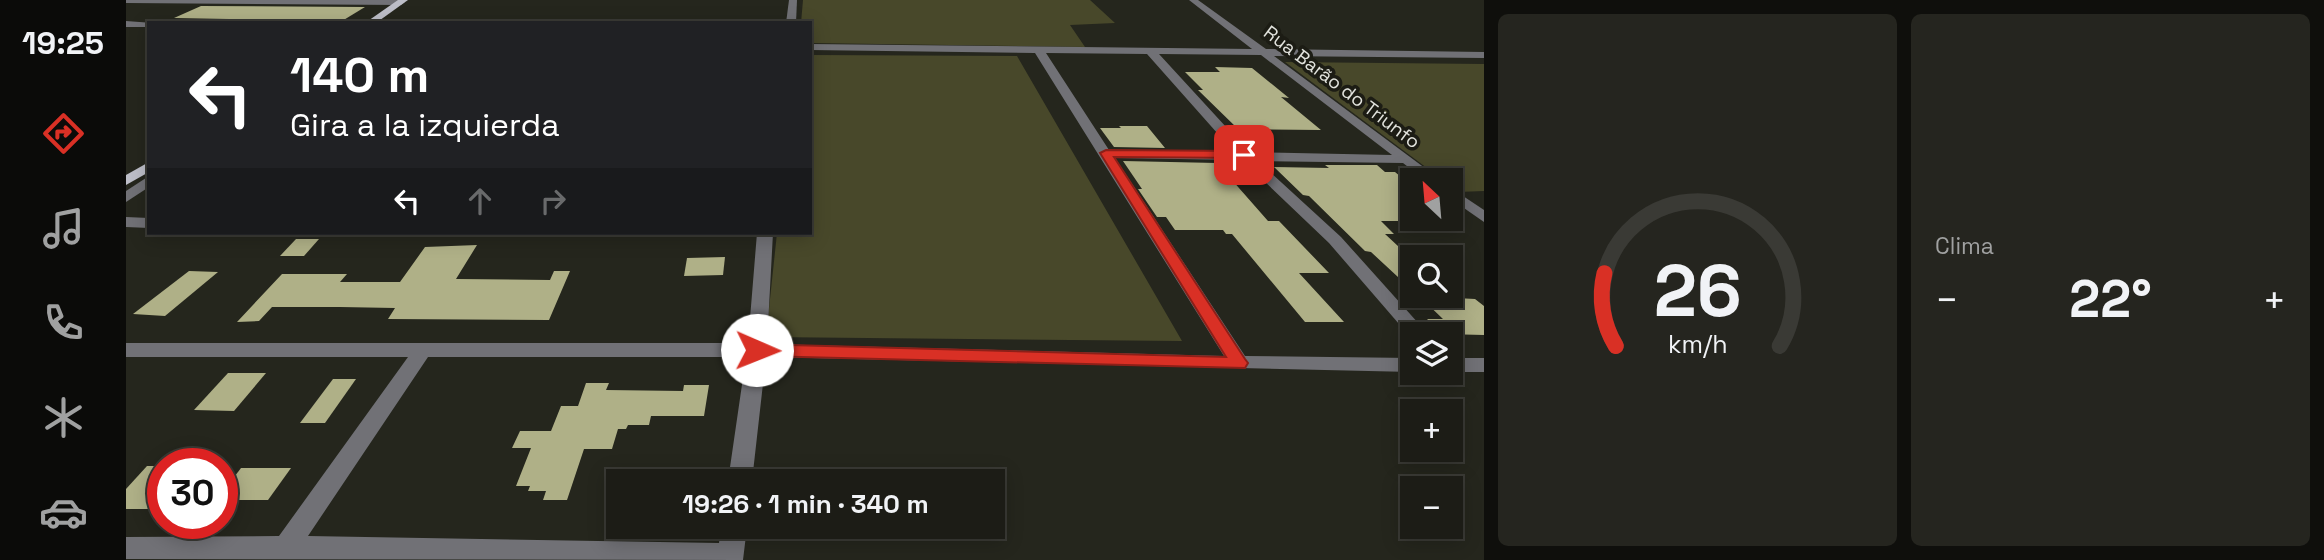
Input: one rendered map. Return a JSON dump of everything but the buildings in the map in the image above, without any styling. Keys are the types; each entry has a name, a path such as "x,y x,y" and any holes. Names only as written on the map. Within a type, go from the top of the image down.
{"main road":[{"path":"372,21 403,1"},
{"path":"126,172 147,160"},
{"path":"126,181 147,167"}],"street":[{"path":"126,7 132,0"},
{"path":"126,1 166,0"},
{"path":"172,0 403,1"},
{"path":"791,21 793,0"},
{"name":"Rua Barão do Triunfo","path":"1193,0 1418,168"},
{"path":"126,24 147,24"},
{"path":"812,47 1040,52 1484,55"},
{"path":"1040,52 1239,363"},
{"path":"1151,52 1244,155 1335,240 1407,322"},
{"path":"1106,153 1406,159"},
{"path":"126,198 147,182"},
{"path":"1463,201 1484,217"},
{"path":"126,222 147,223"},
{"path":"742,469 757,350 765,235"},
{"path":"126,350 757,350 1400,365"},
{"path":"281,554 422,351"},
{"path":"1463,365 1484,365"},
{"path":"126,548 281,554 730,558 732,539"}],"shaded area":[{"path":"803,0 1090,0 1115,23 1070,25 1085,47 812,43 812,21 801,21"},
{"path":"812,55 1017,56 1182,341 766,337 777,235 812,235"},
{"path":"1285,62 1484,64 1484,191 1463,192 1463,168 1427,168"}],"route":[{"path":"757,350 1239,363 1106,153 1244,155"}]}
